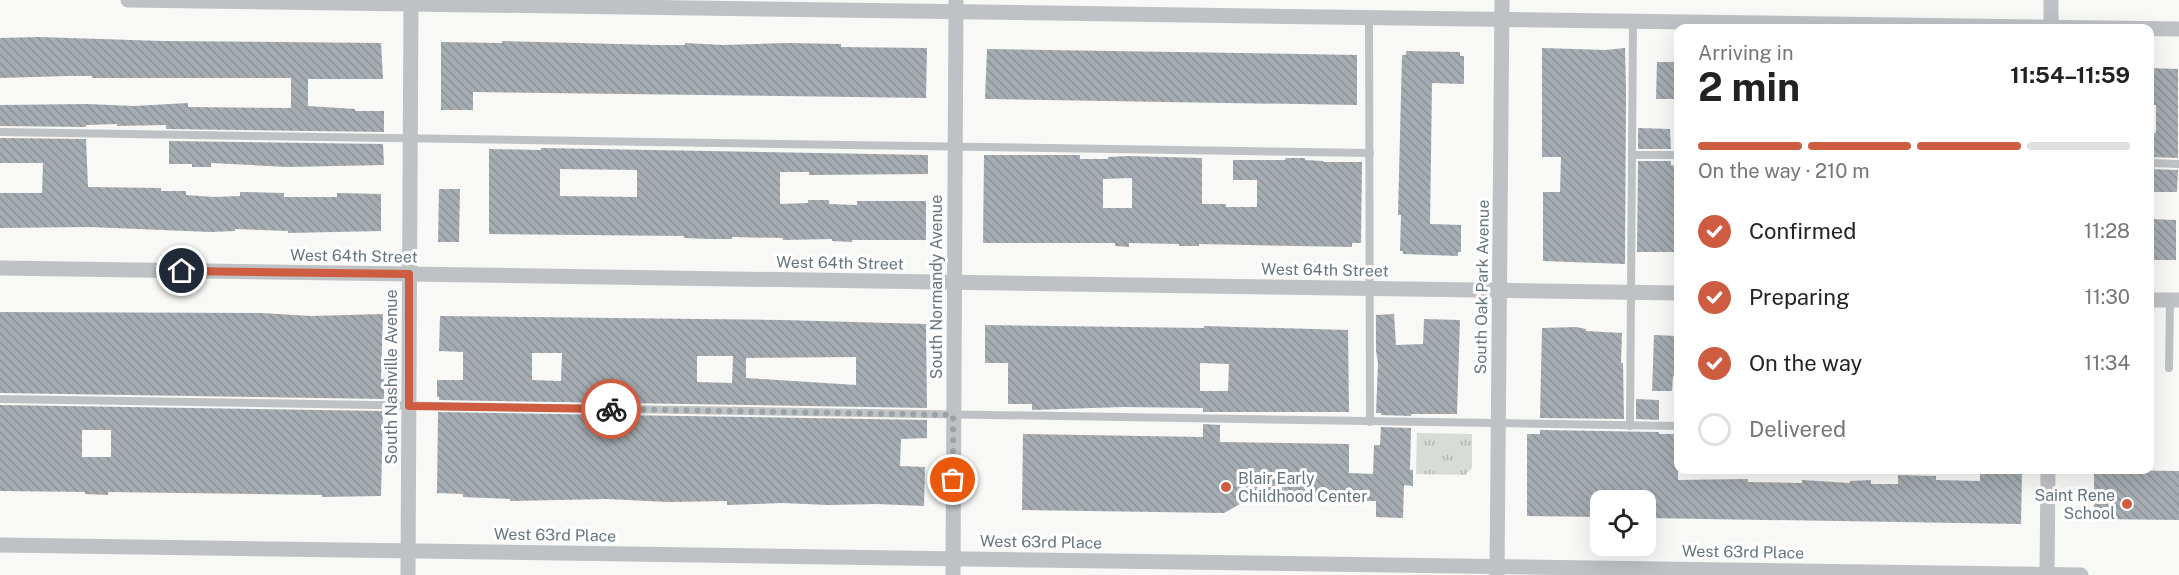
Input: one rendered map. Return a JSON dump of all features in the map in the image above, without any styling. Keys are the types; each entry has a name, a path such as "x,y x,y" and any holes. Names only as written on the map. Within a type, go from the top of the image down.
{"street":[{"path":"128,0 956,6 1369,18 1812,24"},
{"name":"South Oak Park Avenue","path":"1497,571 1502,0"},
{"path":"2051,0 2051,24"},
{"name":"South Nashville Avenue","path":"408,575 411,2"},
{"name":"South Normandy Avenue","path":"953,575 956,6"},
{"path":"2154,29 2179,29"},
{"name":"West 64th Street","path":"0,268 1674,293"},
{"path":"2154,300 2175,300"},
{"path":"2047,575 2048,474"},
{"name":"West 63rd Place","path":"0,545 953,559 1367,570 2081,575"}],"lane":[{"path":"1369,18 1370,422"},
{"path":"1630,426 1633,21"},
{"path":"0,132 1370,153"},
{"path":"1632,155 1674,155"},
{"path":"2154,163 2179,164"},
{"path":"2169,368 2175,300"},
{"path":"0,399 1674,426"}],"green space":[{"path":"1417,433 1472,434 1472,468 1465,475 1416,474"}],"building":[{"path":"0,38 162,41 381,43 383,79 308,79 308,106 355,109 355,111 384,111 384,132 166,129 166,125 117,126 117,124 86,125 86,127 0,126 0,105 134,106 188,103 188,107 291,108 291,78 68,76 0,78"},
{"path":"502,41 658,45 787,43 841,44 841,47 927,48 926,98 473,92 473,110 441,110 441,42 502,43"},
{"path":"1542,48 1605,50 1625,48 1625,264 1543,261 1543,192 1560,192 1561,157 1542,157"},
{"path":"987,49 1357,55 1357,105 985,99"},
{"path":"1406,51 1460,52 1460,56 1464,56 1464,84 1432,83 1430,224 1461,225 1461,252 1458,252 1458,256 1403,254 1403,251 1400,251 1401,215 1398,215 1402,55 1406,55"},
{"path":"1657,62 1674,62 1674,99 1656,99"},
{"path":"2154,68 2178,69 2178,158 2154,157 2156,105 2154,105"},
{"path":"1638,128 1670,129 1671,149 1638,149"},
{"path":"0,138 86,139 88,187 161,188 161,191 186,191 186,195 214,197 240,196 240,192 284,193 284,197 337,197 337,193 381,194 381,231 288,233 288,231 235,229 235,231 210,232 90,227 0,228 0,193 42,193 43,163 0,163"},
{"path":"169,141 383,144 384,165 287,167 211,163 211,167 192,167 192,164 169,164"},
{"path":"541,148 928,155 928,174 809,175 809,172 780,172 780,204 808,203 808,200 829,200 829,204 857,205 857,201 926,201 926,240 852,240 852,242 832,241 832,239 489,234 489,149 541,150","holes":["560,169 637,170 637,197 560,196"]},
{"path":"984,155 1080,155 1080,159 1128,156 1202,158 1202,204 1226,204 1226,207 1257,207 1257,180 1233,180 1233,160 1305,158 1305,160 1323,162 1362,162 1361,243 1352,243 1352,247 1199,244 1199,246 1179,246 1179,244 1129,243 1129,247 1115,246 1115,243 983,243","holes":["1132,178 1132,208 1103,208 1103,179"]},
{"path":"1638,161 1671,161 1671,165 1674,165 1674,252 1637,252"},
{"path":"2154,169 2178,170 2177,192 2154,192"},
{"path":"439,189 460,189 459,242 438,242"},
{"path":"2154,219 2176,220 2176,260 2154,260"},
{"path":"0,312 261,313 311,316 383,314 381,379 384,379 384,398 0,393"},
{"path":"1394,314 1396,345 1423,344 1424,319 1460,320 1457,414 1411,414 1411,416 1376,413 1378,363 1376,315"},
{"path":"440,316 926,324 927,408 439,400 437,380 463,380 463,352 439,351","holes":["532,353 562,353 561,381 532,380","697,356 733,356 732,383 697,382","856,357 856,385 746,378 746,358"]},
{"path":"985,325 1204,328 1204,326 1348,330 1349,412 1203,412 1203,408 1123,407 1032,410 1032,404 1008,404 1008,363 985,363","holes":["1200,363 1229,364 1228,391 1200,391"]},
{"path":"1542,328 1586,329 1586,331 1622,333 1624,419 1540,418"},
{"path":"1654,335 1674,336 1672,391 1652,391"},
{"path":"1636,399 1659,400 1659,420 1636,419"},
{"path":"0,405 383,411 381,496 322,497 322,495 108,492 108,495 85,494 85,492 0,491","holes":["82,430 111,430 111,457 82,457"]},
{"path":"438,412 927,420 927,438 901,439 900,466 925,467 924,506 783,503 727,505 727,501 668,502 607,499 510,501 510,499 463,497 463,494 437,493"},
{"path":"1203,424 1220,425 1220,442 1349,444 1349,473 1373,474 1374,445 1380,445 1381,427 1411,428 1410,470 1413,470 1413,486 1404,485 1403,518 1376,517 1376,501 1249,499 1224,513 1022,510 1023,434 1203,437"},
{"path":"1540,430 1674,434 1674,474 1678,474 1678,480 1748,479 1748,482 1802,483 1802,480 1850,483 1850,481 1871,480 1871,484 1898,484 1898,475 1936,476 1936,480 1980,481 1980,474 2022,474 2021,524 1656,518 1656,490 1590,490 1590,517 1527,516 1527,434 1540,434"},
{"path":"2154,471 2179,471 2179,520 2094,519 2094,474 2154,474"}],"way so far":[{"path":"611,409 953,415 953,480"}],"place":[{"name":"Blair Early Childhood Center","path":"1226,487"},
{"name":"Saint Rene School","path":"2127,504"}],"route":[{"path":"182,271 409,274 409,406 611,409"}]}
